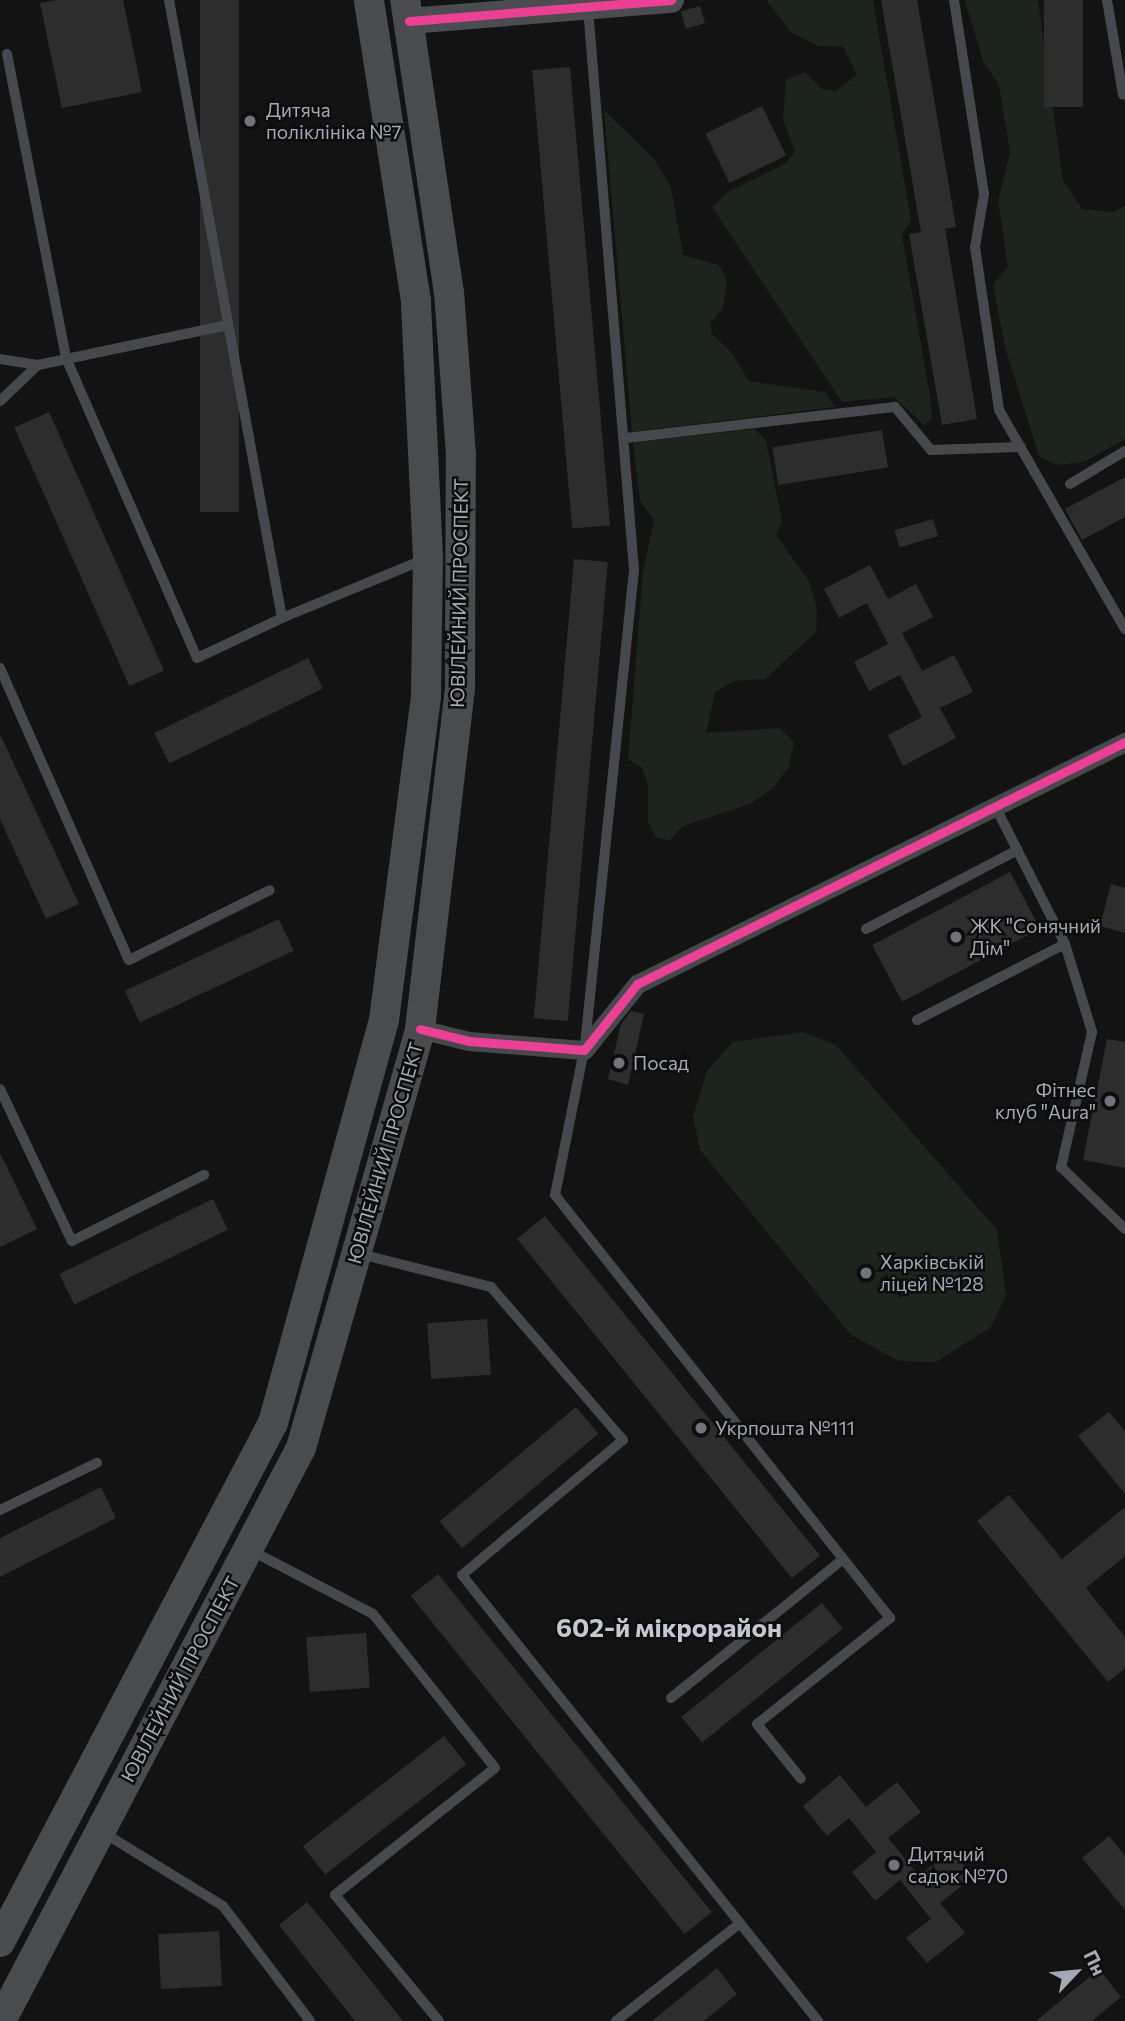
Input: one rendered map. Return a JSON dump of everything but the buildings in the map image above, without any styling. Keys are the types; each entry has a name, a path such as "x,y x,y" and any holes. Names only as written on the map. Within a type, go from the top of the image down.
{"main road":[{"name":"ЮВІЛЕЙНИЙ ПРОСПЕКТ","path":"0,1942 273,1423 384,1020 426,697 428,558 416,301 369,0"},
{"name":"ЮВІЛЕЙНИЙ ПРОСПЕКТ","path":"1,2021 301,1448 420,1029 460,686 461,455 449,293 407,11"},
{"path":"384,1020 420,1029"}],"street":[{"path":"407,11 588,8 671,0"},
{"path":"420,1029 469,1041 584,1051 637,985 997,810 1125,743"}],"lane":[{"path":"169,0 282,618"},
{"path":"954,0 984,194 975,247 999,410 1125,629"},
{"path":"1107,0 1123,95"},
{"path":"588,8 626,438 634,570 584,1051 555,1195 890,1618 757,1724 801,1779"},
{"path":"7,54 66,358 197,658 282,618 428,558"},
{"path":"0,359 38,365 228,325"},
{"path":"0,401 38,365"},
{"path":"626,438 895,407 931,450 1021,447"},
{"path":"1070,484 1125,451"},
{"path":"0,668 129,960 270,890"},
{"path":"997,810 1065,944 1093,1032 1061,1167 1125,1229"},
{"path":"866,929 1018,850"},
{"path":"917,1020 1065,944"},
{"path":"0,1089 72,1241 204,1175"},
{"path":"356,1253 491,1287 623,1440 462,1575 818,2021"},
{"path":"0,1510 97,1463"},
{"path":"248,1550 373,1614 495,1768 335,1895 439,2021"},
{"path":"671,1698 843,1559"},
{"path":"100,1831 223,1906 310,2021"},
{"path":"616,2021 740,1923"}],"shaded area":[{"path":"766,0 873,0 911,220 902,235 930,396 932,419 924,425 894,397 842,402 712,207 728,192 785,164 795,151 783,119 786,79 805,72 822,89 836,91 857,75 843,47 818,46 792,33"},
{"path":"965,0 1038,0 1063,180 1082,209 1113,212 1125,206 1125,439 1084,462 1056,465 1039,456 1005,347 993,284 1008,267 998,201 1010,152 999,85 983,61"},
{"path":"604,110 654,159 671,187 683,255 719,265 727,280 723,308 711,322 711,333 732,353 749,381 825,392 835,407 632,432"},
{"path":"755,429 766,441 782,521 776,535 809,581 817,608 816,632 765,679 734,681 715,692 706,733 780,728 794,742 789,767 772,789 750,804 683,826 669,841 656,837 648,822 648,785 642,768 628,759 643,572 654,520 640,501 633,442"},
{"path":"803,1032 836,1045 997,1230 1006,1295 991,1327 936,1362 899,1361 851,1335 700,1150 693,1117 707,1071 733,1042"}],"cycle path":[{"path":"409,21 671,0"},
{"path":"420,1029 469,1041 584,1050 637,984 1125,742"}],"place":[{"name":"Дитяча поліклініка №7","path":"250,121"},
{"name":"ЖК \"Сонячний Дім\"","path":"956,937"},
{"name":"Посад","path":"619,1063"},
{"name":"Фітнес клуб \"Aura\"","path":"1110,1101"},
{"name":"Харківській ліцей №128","path":"866,1273"},
{"name":"Укрпошта №111","path":"701,1428"},
{"name":"Дитячий садок №70","path":"894,1865"}],"district":[{"name":"602-й мікрорайон","path":"669,1627"}]}
